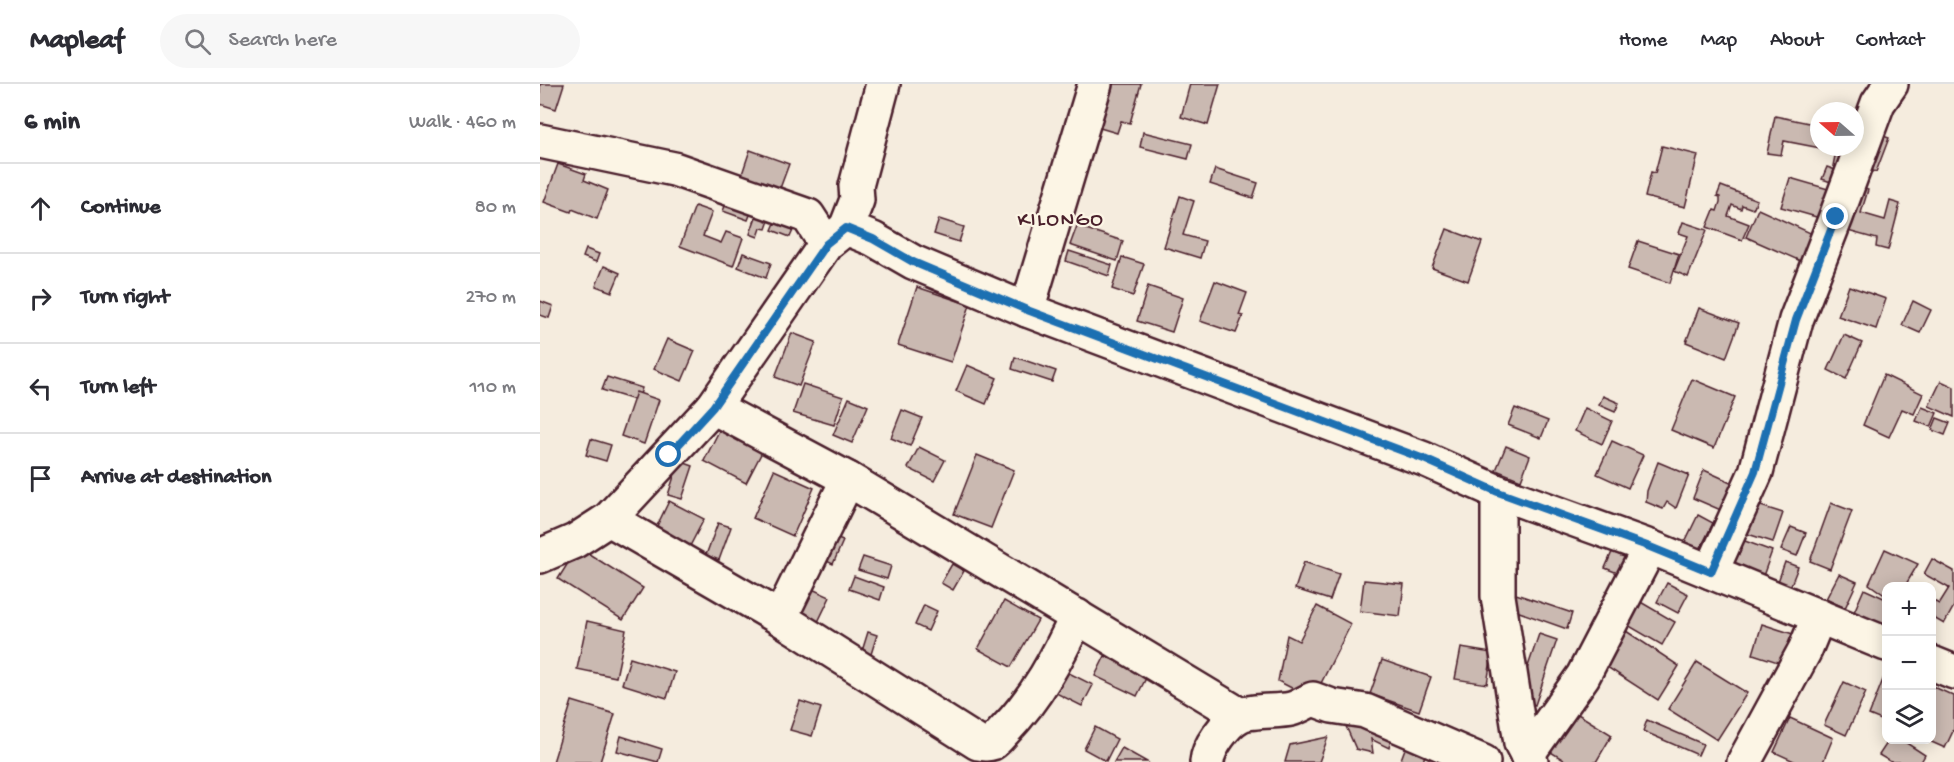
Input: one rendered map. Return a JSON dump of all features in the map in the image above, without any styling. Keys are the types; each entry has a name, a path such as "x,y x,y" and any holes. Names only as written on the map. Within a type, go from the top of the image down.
{"street":[{"path":"540,556 575,541 609,519 713,407 836,236 857,200 856,186 884,84"},
{"path":"1027,310 1095,84"},
{"path":"1711,572 1755,472 1796,320 1878,103 1891,84"},
{"path":"541,146 674,170 808,216 836,236 873,239 913,262 1027,310 1424,459 1498,492 1650,547 1882,642"},
{"path":"713,407 848,478 1240,715"},
{"path":"780,618 848,478"},
{"path":"1498,492 1498,596 1521,756"},
{"path":"609,519 780,618 978,743 986,745 993,742 1033,698 1050,671 1077,616"},
{"path":"1521,756 1583,676 1650,547"},
{"path":"1744,762 1805,650 1819,616"},
{"path":"1936,665 1954,672"},
{"path":"1207,762 1218,738 1240,715 1293,708 1313,699 1332,706 1365,711 1484,762"}],"building":[{"path":"540,84 564,84 556,109 540,104"},
{"path":"1102,84 1141,84 1130,123 1121,121 1117,133 1093,126"},
{"path":"1190,84 1220,84 1208,125 1181,117"},
{"path":"1775,116 1810,123 1810,146 1784,141 1781,155 1767,153"},
{"path":"1143,132 1192,144 1188,159 1140,147"},
{"path":"1874,133 1889,138 1876,172 1862,167"},
{"path":"1662,146 1698,155 1685,207 1645,197 1651,172 1655,173"},
{"path":"750,150 789,164 779,191 741,177"},
{"path":"1835,156 1850,156 1847,169 1833,166"},
{"path":"558,164 586,174 584,180 608,190 597,219 572,209 571,212 544,202"},
{"path":"1827,167 1844,173 1840,185 1822,179"},
{"path":"1215,169 1258,183 1253,198 1210,184"},
{"path":"1790,178 1835,191 1827,220 1781,207"},
{"path":"1721,186 1757,200 1753,209 1742,205 1741,209 1732,205 1728,216 1749,224 1742,240 1707,227 1714,210 1717,211 1720,197 1717,196"},
{"path":"1852,186 1868,190 1861,213 1885,220 1890,201 1900,204 1888,250 1876,247 1877,239 1837,228"},
{"path":"1180,196 1194,201 1183,235 1205,241 1200,258 1164,247"},
{"path":"727,201 752,210 748,220 723,211"},
{"path":"695,206 712,212 703,236 721,243 726,232 743,238 733,266 680,246"},
{"path":"1758,209 1817,236 1805,263 1746,237"},
{"path":"758,211 771,215 766,229 761,228 758,237 750,234"},
{"path":"778,216 796,224 790,237 772,230"},
{"path":"939,219 964,227 959,242 934,234"},
{"path":"1683,222 1707,230 1688,277 1674,271 1688,236 1679,233"},
{"path":"1077,226 1123,241 1117,261 1070,245"},
{"path":"1447,229 1482,242 1468,281 1432,268"},
{"path":"1638,241 1679,254 1670,283 1628,269"},
{"path":"586,249 599,254 596,262 583,257"},
{"path":"1069,251 1112,265 1109,276 1066,261"},
{"path":"743,253 771,263 766,278 738,267"},
{"path":"1122,257 1144,264 1133,296 1112,289"},
{"path":"604,266 620,273 612,292 596,286"},
{"path":"1215,281 1247,293 1239,315 1243,316 1236,333 1200,321"},
{"path":"1148,286 1183,298 1172,332 1137,321"},
{"path":"1849,286 1886,299 1876,329 1838,316"},
{"path":"917,287 970,305 951,362 898,345"},
{"path":"540,301 553,306 549,318 540,315"},
{"path":"1913,301 1931,310 1920,333 1902,325"},
{"path":"1699,308 1739,323 1726,358 1686,342"},
{"path":"792,333 816,342 799,386 775,377"},
{"path":"1844,335 1862,343 1846,379 1828,370"},
{"path":"667,339 695,351 682,381 654,369"},
{"path":"1015,357 1056,371 1052,382 1012,369"},
{"path":"967,365 997,378 986,404 956,391"},
{"path":"1884,375 1923,394 1914,414 1902,409 1889,437 1863,425"},
{"path":"607,377 642,388 638,401 602,390"},
{"path":"1692,379 1735,397 1714,448 1671,430"},
{"path":"1941,381 1954,387 1954,417 1929,406"},
{"path":"803,384 843,397 834,425 793,413"},
{"path":"636,392 659,400 644,444 621,436"},
{"path":"1603,396 1619,403 1615,412 1599,405"},
{"path":"849,398 868,406 852,443 833,435"},
{"path":"1922,407 1937,413 1931,427 1916,421"},
{"path":"1515,408 1548,421 1541,438 1508,425"},
{"path":"1585,408 1612,421 1602,444 1575,431"},
{"path":"902,410 922,418 910,446 891,438"},
{"path":"1937,418 1950,423 1945,435 1932,430"},
{"path":"721,427 763,450 746,483 704,461"},
{"path":"591,439 611,445 606,461 586,455"},
{"path":"1612,441 1643,455 1628,488 1597,474"},
{"path":"1506,446 1530,456 1521,480 1496,470"},
{"path":"919,447 945,460 934,481 908,468"},
{"path":"977,455 1014,470 991,528 954,514"},
{"path":"679,461 693,466 682,499 668,495"},
{"path":"1658,462 1689,475 1676,508 1667,502 1663,509 1646,502 1647,491"},
{"path":"774,470 814,488 793,536 753,518"},
{"path":"1704,470 1735,484 1723,511 1693,498"},
{"path":"669,501 704,519 690,546 656,528"},
{"path":"1748,502 1783,513 1773,542 1738,531"},
{"path":"1831,503 1852,511 1830,569 1810,561"},
{"path":"1698,515 1713,523 1698,553 1683,546"},
{"path":"718,523 731,527 719,560 706,555"},
{"path":"1791,527 1806,533 1797,556 1781,550"},
{"path":"832,537 843,541 833,564 822,559"},
{"path":"1734,537 1772,551 1763,576 1725,562"},
{"path":"578,547 643,588 623,620 558,579"},
{"path":"1885,549 1918,564 1907,582 1882,582 1882,593 1869,584"},
{"path":"1612,552 1627,558 1620,574 1605,568"},
{"path":"863,557 891,566 887,579 858,570"},
{"path":"1932,559 1954,571 1954,606 1944,624 1936,619 1936,602 1939,604 1949,588 1924,574"},
{"path":"1304,562 1339,574 1330,600 1295,589"},
{"path":"1785,562 1798,567 1787,595 1775,590"},
{"path":"952,564 964,571 953,590 941,583"},
{"path":"1839,574 1857,582 1845,608 1826,599"},
{"path":"854,576 884,587 880,600 849,589"},
{"path":"1364,580 1404,584 1400,616 1360,611"},
{"path":"1667,583 1688,594 1678,613 1657,602"},
{"path":"812,589 830,597 815,628 797,619"},
{"path":"1864,589 1882,597 1882,626 1851,619"},
{"path":"1513,593 1572,613 1567,629 1508,608"},
{"path":"1632,597 1675,622 1662,645 1619,620"},
{"path":"1004,601 1038,620 1011,667 978,649"},
{"path":"924,605 937,611 928,631 915,625"},
{"path":"1317,606 1351,624 1313,699 1278,681 1287,635 1299,641"},
{"path":"587,621 626,630 616,677 577,669"},
{"path":"1762,624 1796,635 1787,665 1753,654"},
{"path":"1626,631 1679,666 1658,700 1604,665"},
{"path":"868,632 877,635 867,667 858,664"},
{"path":"1539,634 1557,640 1535,705 1517,699"},
{"path":"1461,648 1492,653 1487,684 1455,679"},
{"path":"1105,656 1147,676 1137,696 1095,676"},
{"path":"630,658 675,672 667,698 622,684"},
{"path":"1382,660 1431,677 1419,711 1370,694"},
{"path":"1697,662 1747,693 1717,740 1668,709"},
{"path":"1059,668 1093,685 1082,706 1048,689"},
{"path":"1844,682 1866,692 1846,735 1824,725"},
{"path":"1882,682 1882,720 1869,715"},
{"path":"1936,688 1954,696 1954,729 1945,748 1936,744"},
{"path":"572,701 615,714 600,762 553,762"},
{"path":"800,701 821,708 812,736 790,730"},
{"path":"1573,711 1612,735 1596,762 1567,762 1549,751"},
{"path":"1790,718 1833,738 1823,762 1796,762 1774,752"},
{"path":"1647,720 1703,744 1698,755 1643,731"},
{"path":"1345,724 1392,734 1389,748 1371,739 1373,753 1356,749"},
{"path":"1095,727 1117,739 1106,761 1084,749"},
{"path":"1412,730 1426,751 1423,762 1400,762"},
{"path":"621,736 662,749 658,762 617,751"},
{"path":"1328,737 1319,762 1285,762 1290,745"},
{"path":"1886,744 1908,744 1925,755 1921,762 1891,762 1879,755"},
{"path":"1122,748 1147,762 1114,762"}],"district":[{"name":"KILONGO","path":"1061,218"}],"route":[{"path":"669,455 713,407 826,244 846,228 873,239 913,262 1027,310 1424,459 1498,492 1650,547 1711,572 1755,472 1796,320 1836,217"}]}
